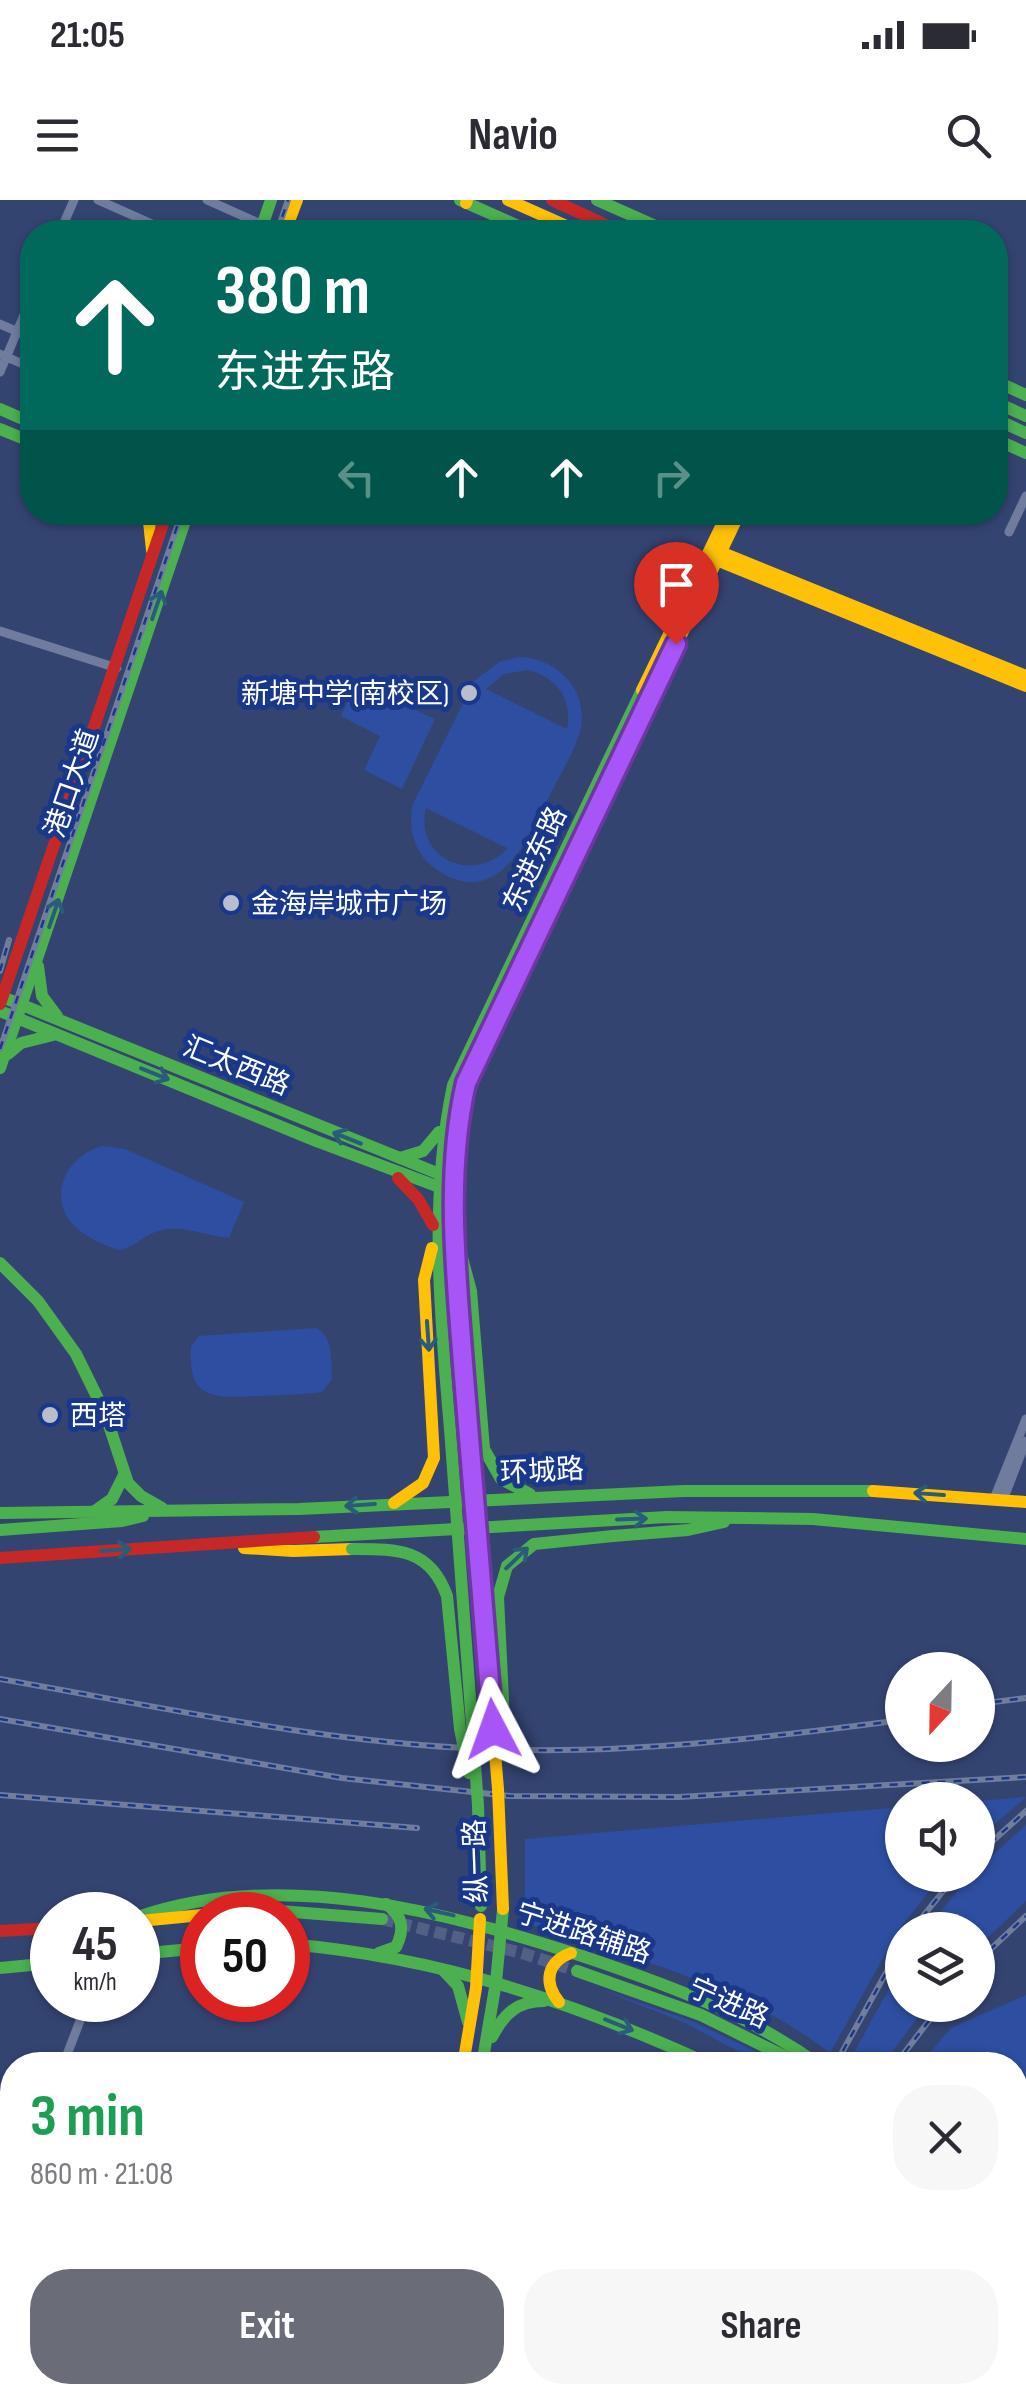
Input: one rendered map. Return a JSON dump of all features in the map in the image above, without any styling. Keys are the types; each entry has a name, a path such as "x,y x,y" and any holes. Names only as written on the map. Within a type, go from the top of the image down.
{"main road":[{"path":"508,200 553,220"},
{"path":"552,200 596,220"},
{"path":"597,200 642,220"},
{"path":"465,201 506,220"},
{"path":"149,525 152,560"},
{"name":"港口大道","path":"1,1002 163,525"},
{"name":"港口大道","path":"2,1064 184,525"},
{"name":"东进东路","path":"455,1235 455,1186 466,1083 723,525"},
{"name":"东进东路","path":"434,1234 443,1125 453,1085 713,554 732,525"},
{"path":"713,554 1026,676"},
{"path":"713,554 1026,686"},
{"path":"0,980 17,959"},
{"path":"2,1064 21,1043 64,1029 42,996 38,959"},
{"name":"汇太西路","path":"1,1002 455,1186"},
{"path":"394,1503 428,1476 435,1438 424,1280 434,1234 393,1164 430,1146 443,1125"},
{"name":"纵一路","path":"434,1234 478,1805 481,1906 467,2052"},
{"path":"455,1235 471,1292 487,1458 496,1473 514,1488 537,1496"},
{"name":"纵一路","path":"455,1235 498,1789 501,1931 485,2052"},
{"path":"0,1264 38,1301 76,1354 105,1413 124,1476 148,1501 167,1511"},
{"path":"435,1438 455,1449 472,1446 482,1434"},
{"path":"94,1511 112,1499 124,1476"},
{"name":"环城路","path":"0,1513 167,1511 803,1487 1026,1502"},
{"path":"571,1493 561,1506 566,1517 575,1521"},
{"path":"447,1500 450,1528"},
{"path":"0,1530 122,1521 167,1511"},
{"path":"498,1789 503,1700 498,1596 502,1576 513,1558 534,1544 688,1530 748,1517 812,1519 1026,1539"},
{"name":"环城路","path":"0,1558 575,1521 748,1517"},
{"path":"212,1544 271,1551 409,1552 428,1562 442,1577 447,1596 462,1742 478,1805"},
{"name":"宁进路辅路","path":"160,1910 174,1904 222,1898 326,1896 417,1907 578,1954 730,2012 779,2036 801,2052"},
{"path":"376,1954 396,1946 404,1929 394,1909 383,1902"},
{"path":"310,1913 382,1919"},
{"path":"0,1931 30,1929"},
{"path":"310,1946 430,1963 477,1976 560,2003 679,2052"},
{"path":"560,2003 549,1990 548,1973 557,1958 578,1954"},
{"path":"430,1963 450,1974 460,1988 468,2022 468,2045"},
{"path":"0,1968 30,1965"},
{"name":"宁进路","path":"577,1971 701,2015 776,2052"},
{"path":"486,2048 500,2021 519,2003 560,2003"}],"street":[{"path":"98,200 143,220"},
{"path":"207,200 245,220"},
{"path":"0,324 18,331"},
{"path":"0,372 3,355 20,326"},
{"path":"1009,532 1026,496"},
{"path":"0,631 117,668"},
{"path":"998,1499 1026,1419"},
{"path":"998,1499 1026,1441"},
{"path":"68,2052 80,2022"}],"shaded area":[{"path":"519,657 534,659 559,671 581,705 579,735 522,848 493,876 475,882 455,879 432,866 416,846 411,821 413,804 474,681 499,662","holes":["528,670 547,678 561,691 568,709 567,729 486,689 504,674","426,808 507,848 507,849 478,865 449,861 429,841"]},
{"path":"357,683 435,719 402,789 364,770 380,736 341,716"},
{"path":"103,1146 125,1149 244,1202 229,1238 183,1229 165,1230 119,1250 80,1231 64,1209 62,1186 72,1165"},
{"path":"316,1328 329,1344 331,1358 332,1379 322,1392 217,1396 199,1387 194,1378 191,1347 199,1336"},
{"path":"1026,1797 995,1824 995,1800"},
{"path":"885,1808 885,1892 929,1892 913,1912 885,1912 885,1955 831,2052 796,2029 722,1991 525,1923 525,1839"},
{"path":"1026,1825 1026,1901 995,1931 995,1912 940,1912 957,1892 995,1892 995,1853"},
{"path":"600,1989 694,2022 756,2052 740,2052 683,2022"},
{"path":"1026,1995 1026,2052 930,2052 951,2028 965,2022 995,2022 995,2009"},
{"path":"885,1996 885,2022 914,2022 892,2052 854,2052"}],"tunnel":[{"path":"382,1919 522,1953 577,1971"}],"railway":[{"path":"281,220 288,200"},
{"path":"0,1049 178,525"},
{"path":"0,971 9,940"},
{"path":"0,1679 303,1732 487,1749 643,1747 885,1722"},
{"path":"995,1702 1026,1698"},
{"path":"0,1719 342,1778 510,1796 679,1797 1026,1777"},
{"path":"0,1795 417,1828"},
{"path":"995,1839 1026,1811"},
{"path":"926,1912 942,1892"},
{"path":"995,1945 1026,1916"},
{"path":"842,2052 885,1975"},
{"path":"905,2052 928,2022"}],"traffic: fast":[{"path":"264,220 271,200"},
{"path":"460,200 505,220"},
{"path":"597,200 642,220"},
{"path":"1008,387 1026,395"},
{"path":"1008,408 1026,416"},
{"path":"0,409 20,418"},
{"path":"1008,425 1026,433"},
{"path":"0,429 20,437"},
{"path":"1008,445 1026,453"},
{"path":"0,1068 184,525"},
{"path":"468,1428 455,1213 466,1083 665,669"},
{"path":"450,1429 440,1300 439,1214 453,1085 642,690"},
{"path":"38,966 42,996 57,1016"},
{"path":"0,996 442,1175"},
{"path":"0,1011 316,1141 455,1193"},
{"path":"8,1054 21,1043 53,1035"},
{"path":"400,1158 423,1151 439,1132"},
{"path":"461,1254 471,1291 484,1449 501,1479 530,1494"},
{"path":"0,1263 38,1301 76,1354 105,1413 128,1483 162,1508"},
{"path":"450,1429 478,1805 481,1906"},
{"path":"95,1511 112,1499 124,1475"},
{"path":"0,1513 299,1509 684,1491 873,1491"},
{"path":"0,1530 143,1516"},
{"path":"314,1537 667,1517 813,1519 1026,1539"},
{"path":"613,1536 688,1530 724,1522"},
{"path":"501,1741 498,1597 507,1566 534,1544 613,1536"},
{"path":"352,1549 410,1554 431,1568 440,1580 447,1596 460,1729 469,1773"},
{"path":"160,1911 249,1896 306,1896 421,1911 532,1940 677,1990 736,2016 800,2052"},
{"path":"379,1953 396,1947 401,1934 399,1918 386,1904"},
{"path":"484,2052 503,1909"},
{"path":"310,1913 382,1919"},
{"path":"310,1946 398,1960 505,1986 609,2021 682,2052"},
{"path":"160,1952 180,1950"},
{"path":"0,1968 30,1965"},
{"path":"443,1970 458,1986 468,2022"},
{"path":"577,1971 701,2015 776,2052"},
{"path":"492,2037 512,2010 544,2001"}],"traffic: slow":[{"path":"290,220 297,200"},
{"path":"508,200 553,220"},
{"path":"149,525 152,550"},
{"path":"642,690 722,525"},
{"path":"665,669 734,525"},
{"path":"713,549 1026,676"},
{"path":"709,557 1026,686"},
{"path":"394,1503 423,1483 434,1458 424,1280 432,1248"},
{"path":"468,1428 498,1789 503,1909"},
{"path":"873,1491 1026,1502"},
{"path":"244,1548 352,1549"},
{"path":"160,1919 180,1917"},
{"path":"465,2052 476,1988 480,1919"},
{"path":"559,2002 551,1987 550,1973 557,1962 571,1953"}],"traffic: jam":[{"path":"552,200 595,220"},
{"path":"0,1004 163,525"},
{"path":"398,1178 418,1199 433,1225"},
{"path":"0,1558 314,1537"},
{"path":"0,1931 30,1929"}],"place":[{"name":"新塘中学(南校区)","path":"469,693"},
{"name":"金海岸城市广场","path":"231,903"},
{"name":"西塔","path":"50,1415"}],"route":[{"path":"493,1729 456,1262 455,1180 461,1105 466,1083 676,644"}]}
